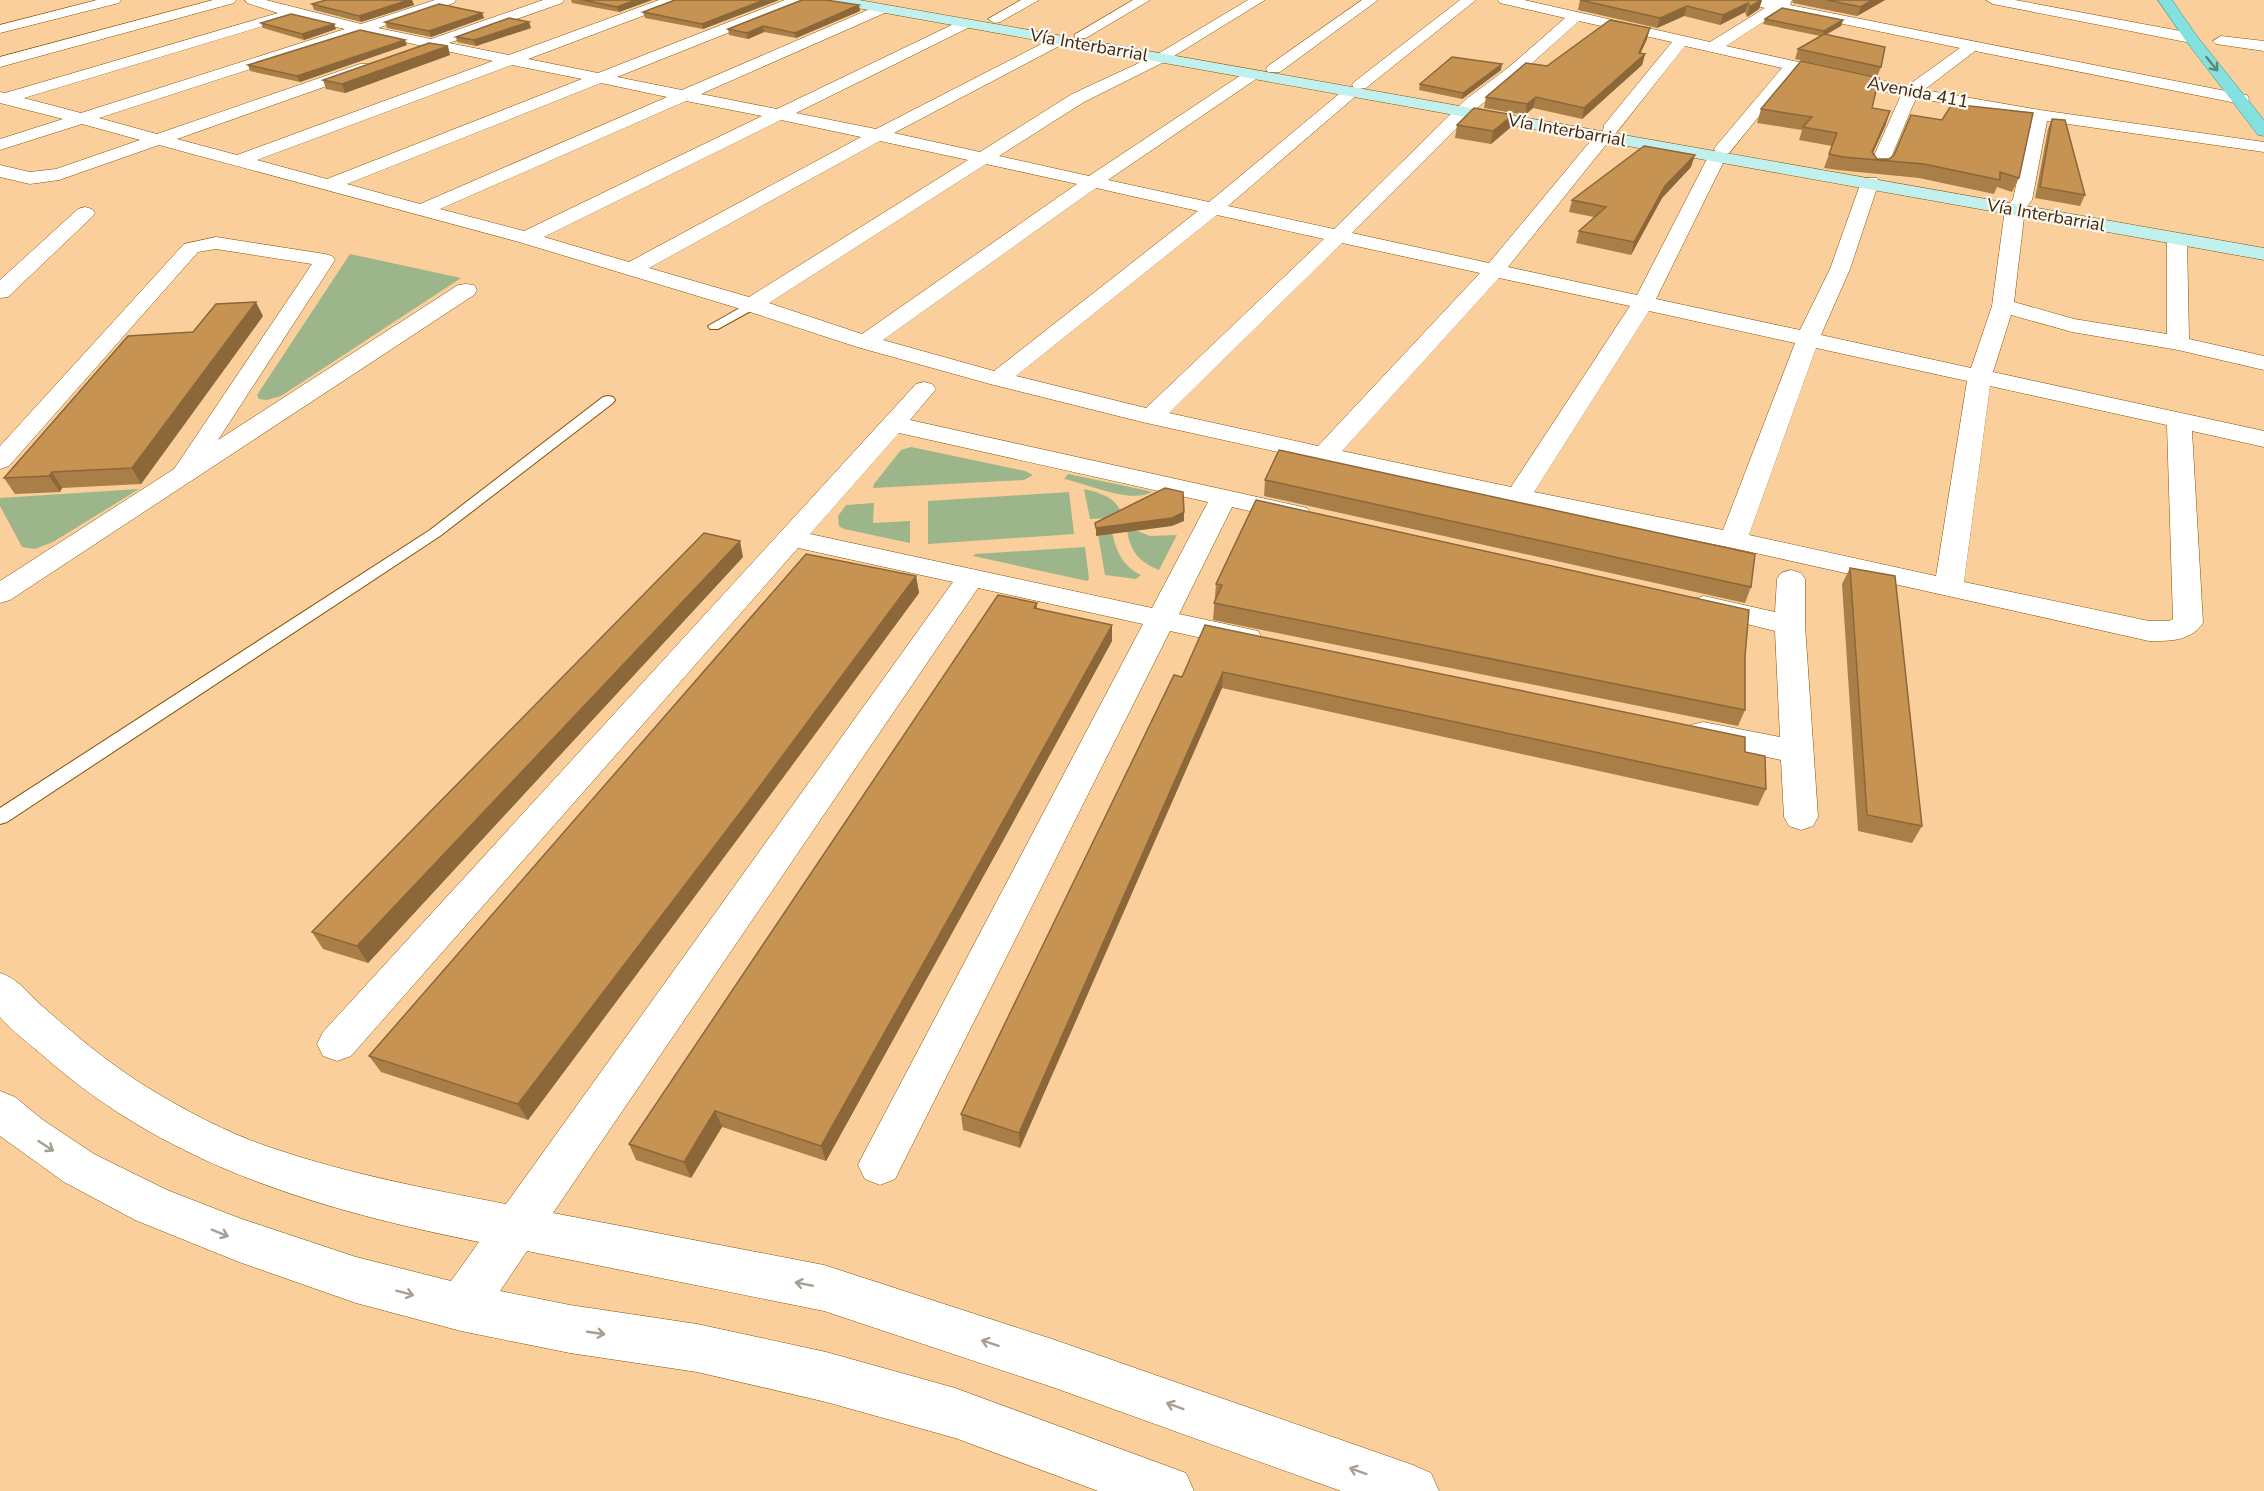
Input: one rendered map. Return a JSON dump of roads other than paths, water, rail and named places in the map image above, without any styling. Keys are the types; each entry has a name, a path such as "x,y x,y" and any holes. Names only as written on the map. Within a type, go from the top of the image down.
{"main road":[{"name":"Vía Interbarrial","path":"835,0 889,3 995,19 1082,35 1253,74 1467,108 2018,205 2264,243"},
{"path":"2165,0 2191,38 2264,131"},
{"name":"Vía Interbarrial","path":"889,3 965,24 1060,40 1274,69 1356,89"},
{"path":"2210,25 2235,59"},
{"name":"Vía Interbarrial","path":"1720,153 1874,175 2264,254"}],"street":[{"path":"0,29 114,0"},
{"path":"0,62 229,0"},
{"path":"252,0 293,13 432,44 779,114 1215,207 2264,439"},
{"path":"0,145 449,0"},
{"path":"399,55 557,0"},
{"path":"241,160 672,0"},
{"path":"328,184 798,0"},
{"path":"995,19 1032,0"},
{"path":"1082,35 1143,0"},
{"path":"752,304 1078,98 1167,54 1258,0"},
{"path":"1274,69 1371,0"},
{"path":"998,379 1215,207 1356,89 1469,0"},
{"name":"Avenida 411","path":"1505,0 1910,92 2040,115 2264,147"},
{"path":"1747,0 1782,3 1972,46 2241,99"},
{"path":"1993,0 2191,38"},
{"path":"2,98 325,3"},
{"path":"421,210 685,96 889,3"},
{"path":"1713,47 1782,3"},
{"path":"89,7 153,21"},
{"path":"1151,417 1467,108 1515,70 1576,16"},
{"path":"526,238 965,24"},
{"path":"631,269 878,135 1060,40"},
{"path":"1324,455 1497,270 1682,40"},
{"path":"2221,41 2264,46"},
{"path":"1733,540 1808,338 1840,269 1874,175 1910,92 1972,46"},
{"path":"0,171 30,178 59,174 377,63"},
{"path":"1518,497 1644,302 1720,153 1793,65"},
{"path":"866,342 1094,181 1253,74"},
{"path":"2,98 526,238 752,304 866,342 998,379 1151,417 1518,497 1949,586 2149,632 2175,631 2188,623 2179,421"},
{"path":"1949,586 1980,376 2003,306 2018,205 2040,115"},
{"path":"0,292 85,213"},
{"path":"2177,238 2178,343"},
{"path":"0,461 191,249 212,243 325,260 182,476"},
{"path":"4,584 182,476 466,290"},
{"path":"2003,306 2072,325 2178,343 2264,363"},
{"path":"337,1044 924,389"},
{"path":"893,424 1316,518"},
{"path":"880,1165 1223,498"},
{"path":"791,538 1275,644"},
{"path":"460,1307 970,579"},
{"path":"1791,579 1790,625 1801,817"},
{"path":"1674,599 1790,625"},
{"path":"1682,728 1798,752"},
{"path":"0,989 16,1008 90,1072 129,1098 195,1136 267,1167 358,1194 516,1228 824,1288 1055,1364 1413,1491"},
{"path":"0,1110 27,1134 79,1168 151,1205 239,1240 356,1280 460,1307 570,1329 697,1348 826,1377 956,1413 1168,1491"}],"lane":[{"path":"714,326 752,304"},
{"path":"0,817 435,533 608,400"}]}
